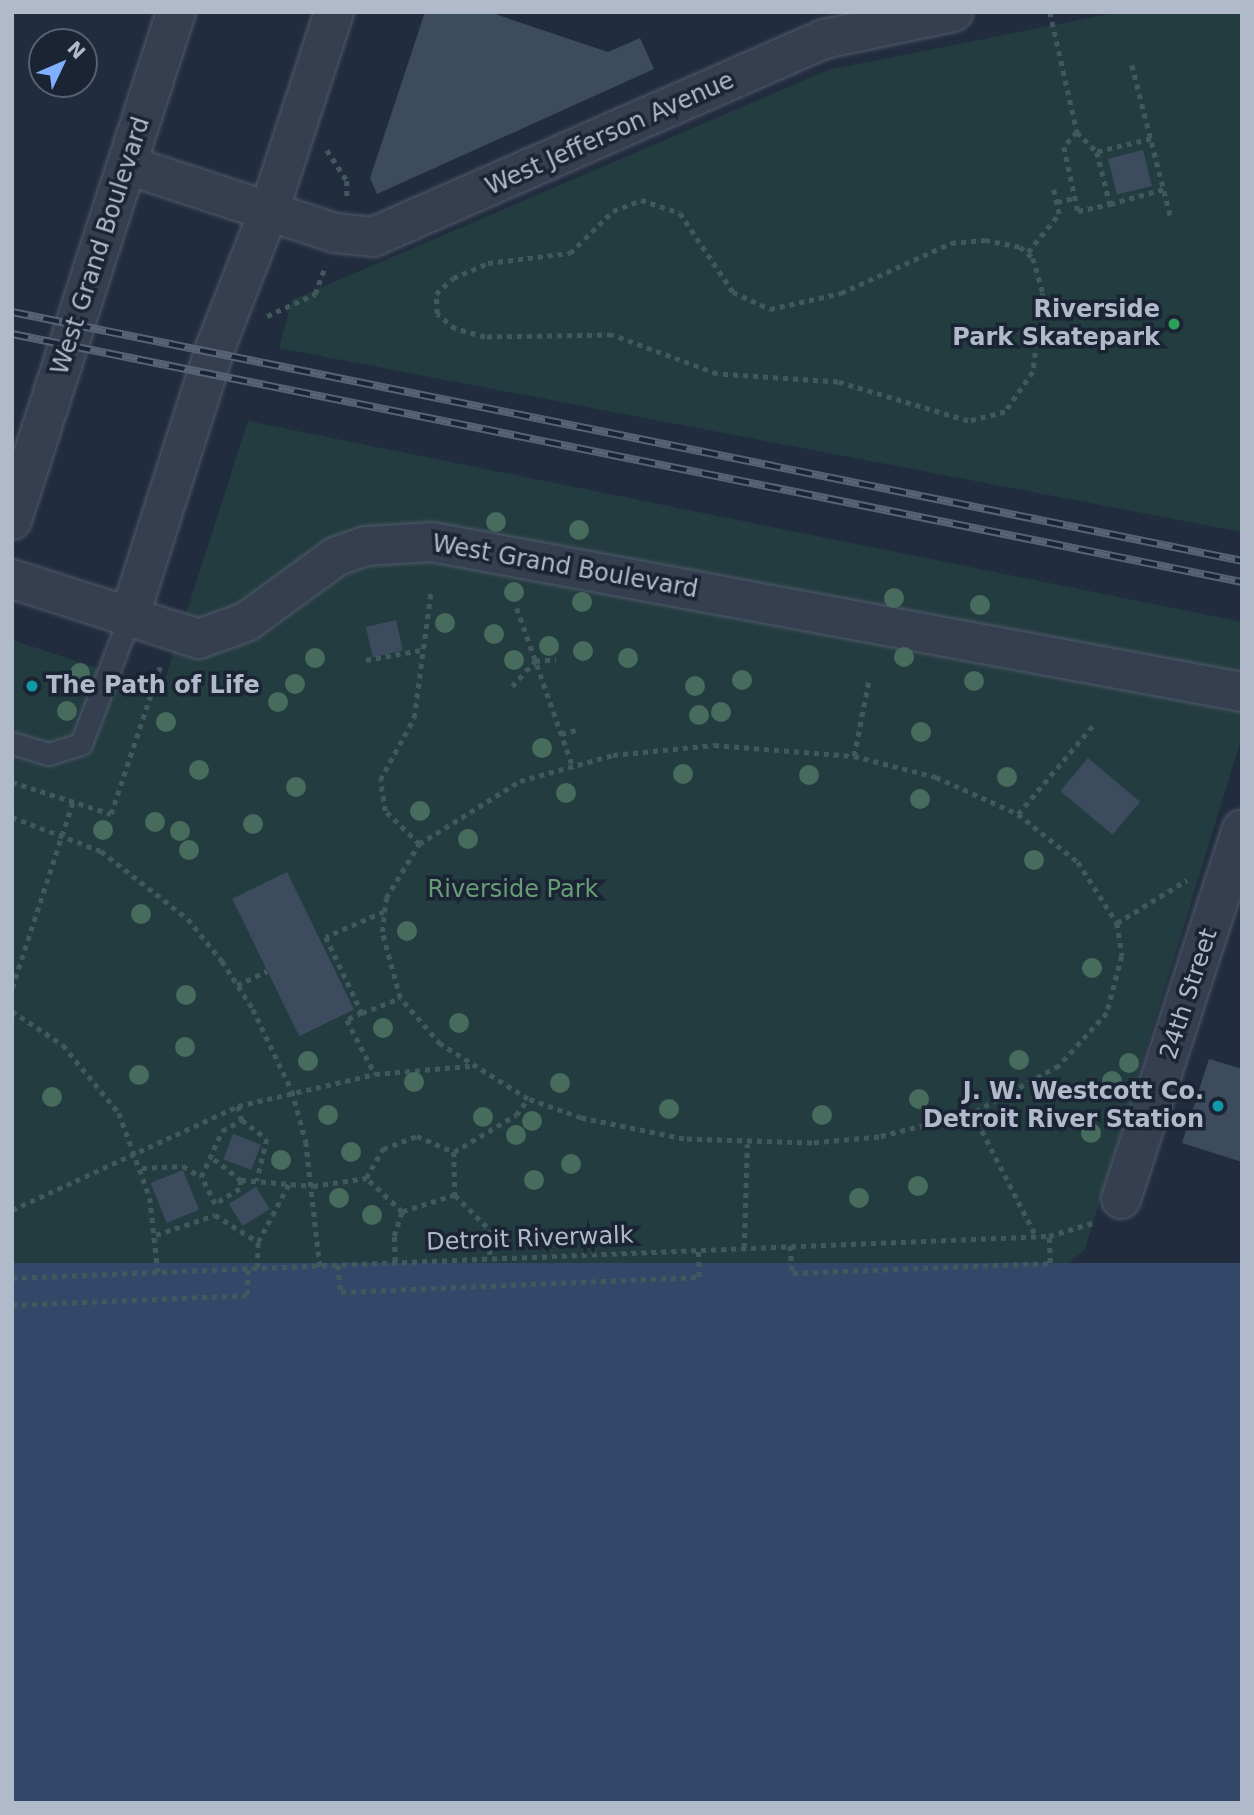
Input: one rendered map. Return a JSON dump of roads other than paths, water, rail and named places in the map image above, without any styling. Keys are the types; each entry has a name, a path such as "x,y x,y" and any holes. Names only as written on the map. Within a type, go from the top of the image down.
{"street":[{"name":"West Grand Boulevard","path":"12,520 176,12"},
{"path":"129,618 214,351 269,211 334,12"},
{"name":"West Jefferson Avenue","path":"127,165 335,233 373,237 824,39 953,12"},
{"name":"West Grand Boulevard","path":"12,579 199,639 223,634 337,556 366,546 432,542 1242,692"},
{"name":"24th Street","path":"1121,1199 1238,839"}],"lane":[{"path":"12,743 48,754 81,744 129,618"}],"water":[{"path":"12,1263 1242,1263 1242,1803 12,1803"}],"railway":[{"path":"12,312 1242,561"},
{"path":"12,334 1242,582"}],"place":[{"name":"Riverside Park Skatepark","path":"1174,324"},
{"name":"The Path of Life","path":"32,686"},
{"name":"J. W. Westcott Co. Detroit River Station","path":"1218,1106"}],"park label":[{"name":"Riverside Park","path":"513,890"}]}
